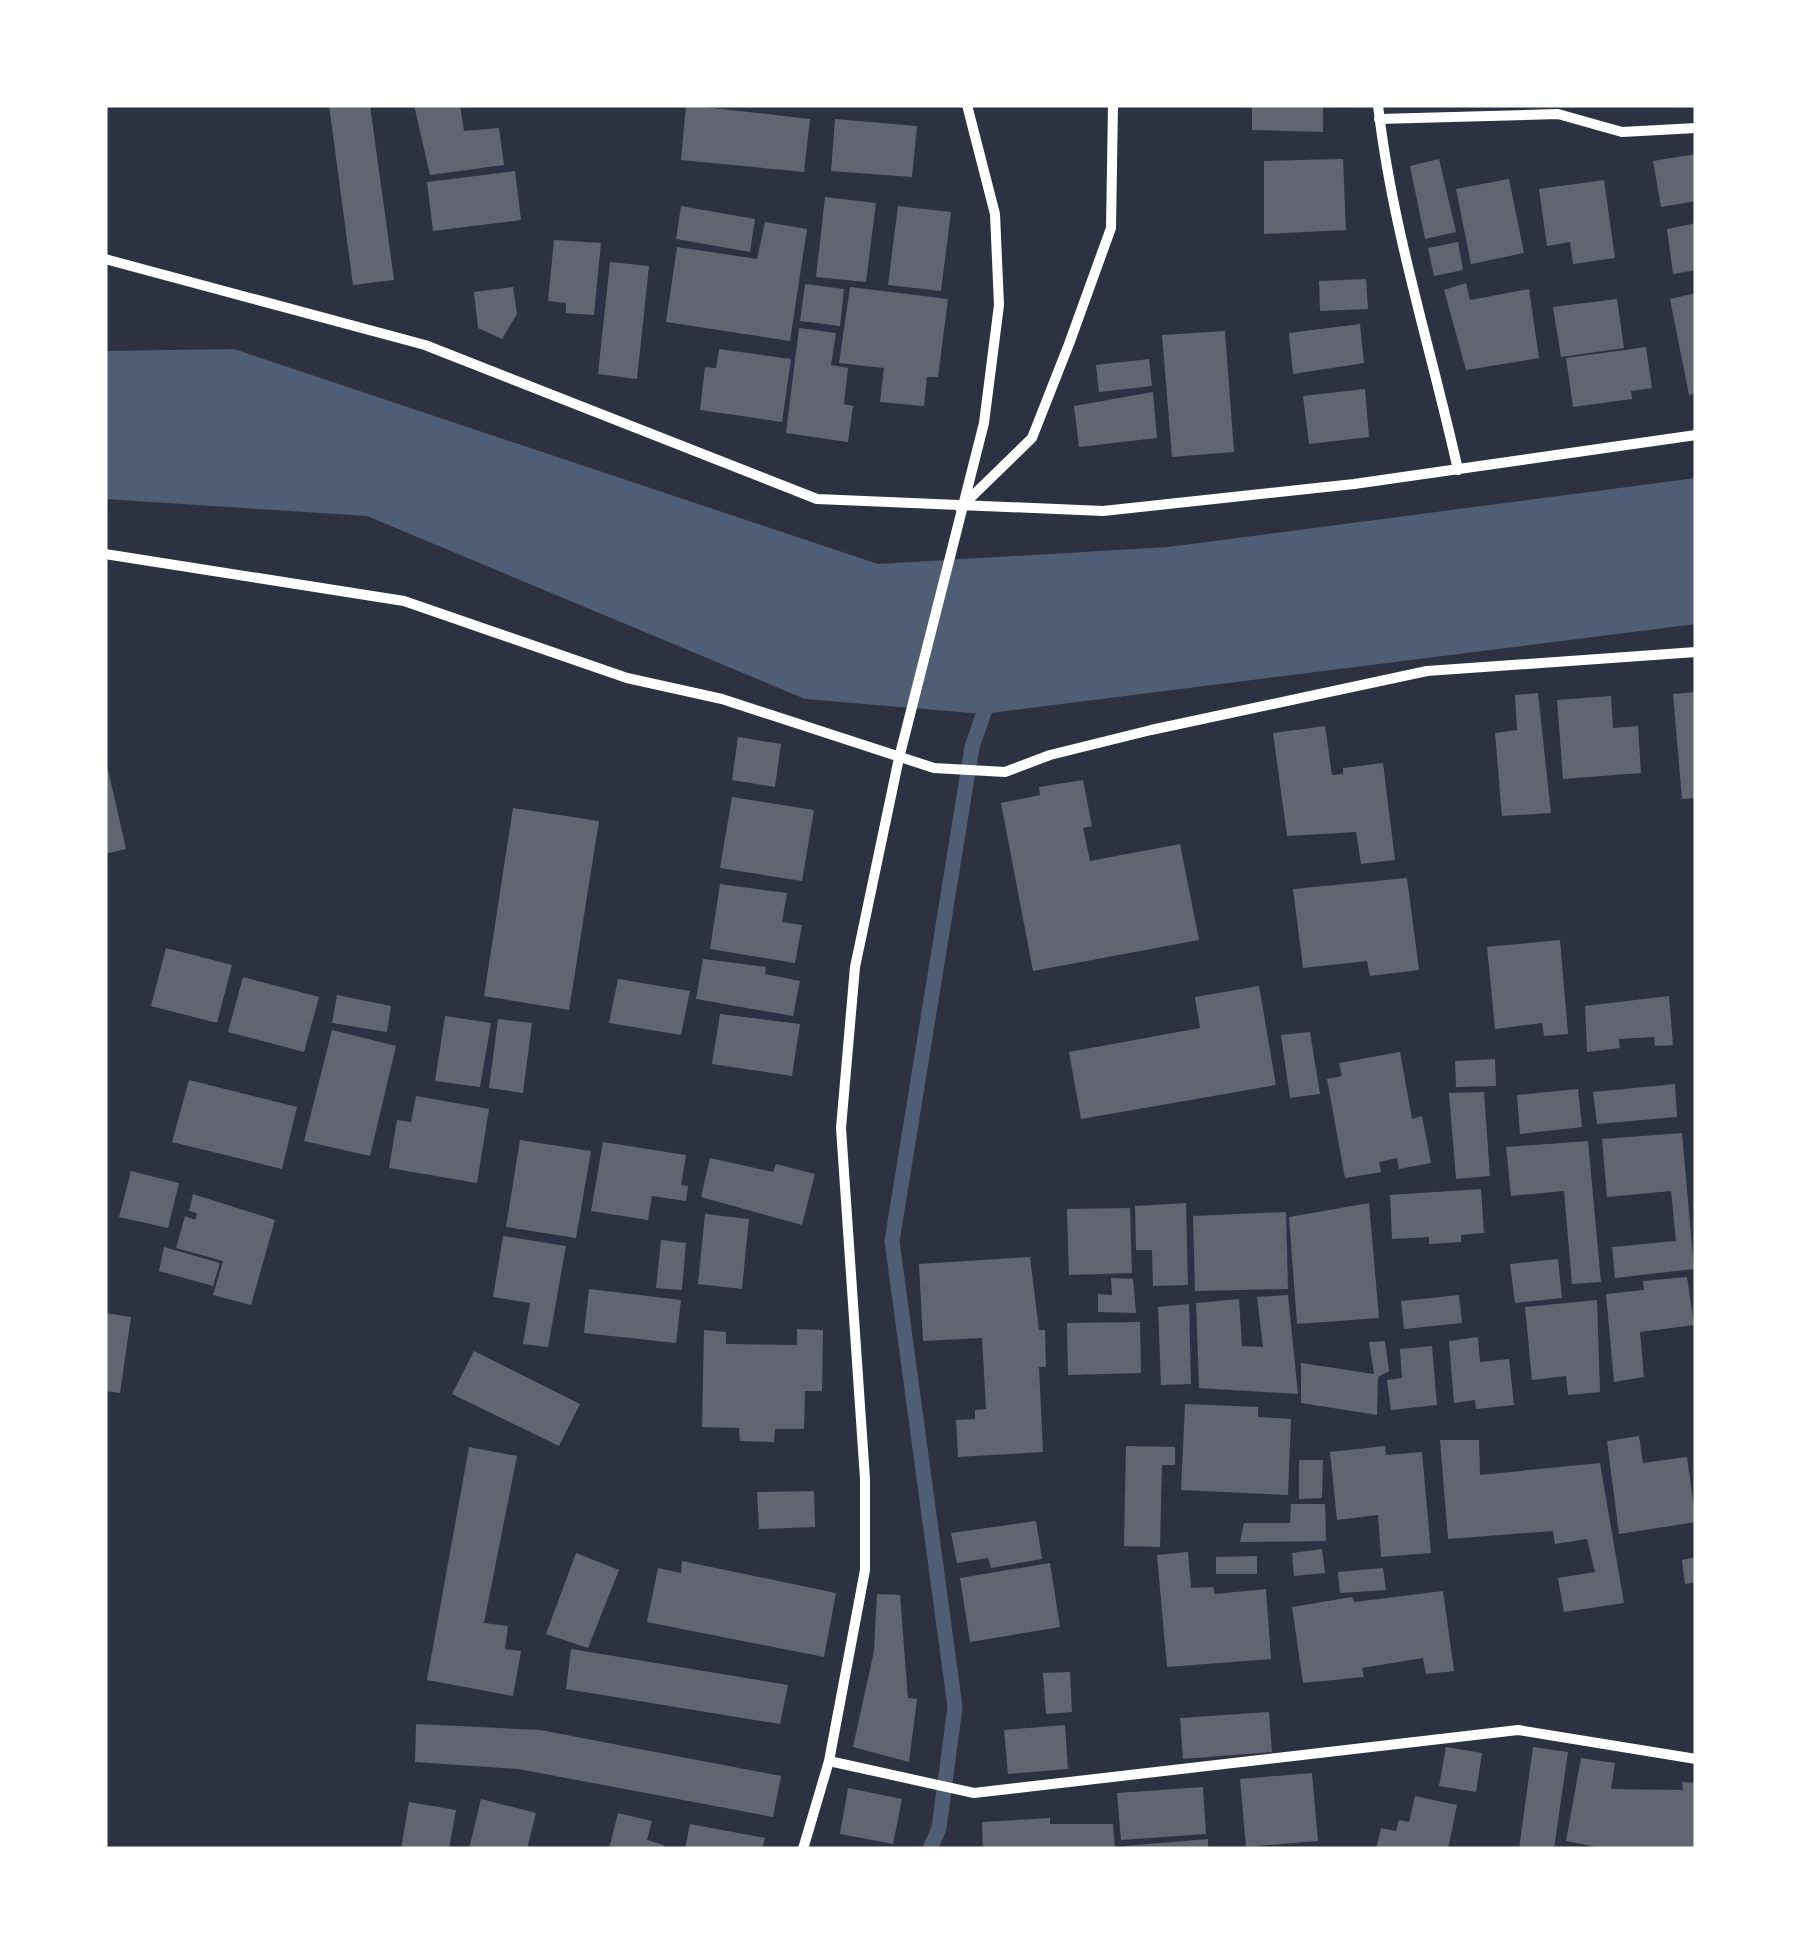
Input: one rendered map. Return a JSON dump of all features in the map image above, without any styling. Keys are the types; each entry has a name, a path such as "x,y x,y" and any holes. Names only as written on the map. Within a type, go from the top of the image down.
{"street":[{"path":"803,1849 829,1761 866,1570 866,1479 841,1128 855,967 904,736 984,423 999,306 995,214 967,105"},
{"path":"960,508 1032,438 1069,344 1111,228 1113,105"},
{"path":"1378,105 1388,190 1432,353 1458,470"},
{"path":"1379,120 1558,114 1622,132 1696,128"},
{"path":"105,260 122,260 425,344 816,499 1103,511 1458,470 1696,435"},
{"path":"105,554 404,601 627,678 722,698 934,768 1005,772 1050,755 1151,730 1427,671 1696,652"},
{"path":"829,1761 974,1793 1518,1730 1696,1759"}],"water":[{"path":"234,349 878,564 1168,547 1696,478 1696,624 983,714 805,699 367,516 105,499 105,351"}],"building":[{"path":"329,105 370,105 394,280 353,285"},
{"path":"414,105 460,105 464,131 499,128 504,165 430,175"},
{"path":"686,105 810,119 804,172 681,160"},
{"path":"1252,105 1323,105 1323,132 1252,130"},
{"path":"835,119 917,126 912,177 831,171"},
{"path":"1696,154 1696,201 1661,207 1653,161"},
{"path":"1343,159 1346,230 1264,234 1264,161"},
{"path":"1439,159 1456,232 1425,239 1410,166"},
{"path":"515,171 521,220 433,231 427,182"},
{"path":"1509,179 1524,253 1471,264 1456,189"},
{"path":"1604,180 1615,258 1573,264 1570,242 1547,246 1539,189"},
{"path":"825,197 876,203 866,282 816,277"},
{"path":"681,206 755,219 750,252 676,239"},
{"path":"898,206 951,212 941,291 888,285"},
{"path":"765,222 807,229 790,341 666,322 677,247 757,259"},
{"path":"1696,223 1696,270 1673,274 1667,229"},
{"path":"554,240 601,243 594,315 566,313 566,303 548,301"},
{"path":"1458,242 1463,270 1434,276 1428,248"},
{"path":"610,262 649,266 637,379 598,374"},
{"path":"1366,279 1368,309 1320,311 1319,281"},
{"path":"1466,283 1470,300 1529,289 1539,358 1466,370 1444,290"},
{"path":"805,284 844,289 840,326 800,321"},
{"path":"513,287 517,314 502,339 478,328 474,292"},
{"path":"850,287 948,299 938,377 927,377 924,406 880,402 884,368 839,363"},
{"path":"1696,293 1696,393 1689,395 1670,299"},
{"path":"1617,299 1624,348 1561,357 1553,307"},
{"path":"1360,324 1364,363 1293,374 1289,333"},
{"path":"799,328 836,333 831,365 848,368 844,404 853,406 848,442 786,433"},
{"path":"1225,331 1234,452 1172,457 1162,335"},
{"path":"1646,347 1652,388 1631,391 1632,399 1573,407 1566,358"},
{"path":"719,349 791,359 782,422 700,410 705,367 716,368"},
{"path":"1149,359 1152,386 1099,392 1096,365"},
{"path":"1365,389 1369,437 1309,444 1303,396"},
{"path":"1153,392 1157,438 1079,447 1074,406"},
{"path":"1696,692 1696,798 1682,799 1673,694"},
{"path":"1538,693 1551,813 1502,816 1495,733 1517,730 1515,695"},
{"path":"1611,696 1613,728 1638,726 1641,773 1563,779 1557,700"},
{"path":"1325,726 1332,775 1343,774 1343,768 1383,763 1395,860 1361,864 1356,832 1287,836 1273,733"},
{"path":"738,737 781,744 775,787 732,780"},
{"path":"105,766 126,849 105,854"},
{"path":"1083,780 1092,826 1083,828 1090,861 1180,844 1199,940 1033,971 1001,803 1040,795 1039,787"},
{"path":"732,797 814,810 802,881 720,868"},
{"path":"513,808 599,821 569,1010 484,996"},
{"path":"1407,878 1419,970 1370,976 1367,961 1303,968 1293,889"},
{"path":"720,884 787,893 782,922 802,925 795,963 710,949"},
{"path":"1560,940 1568,1034 1544,1036 1542,1023 1495,1029 1487,947"},
{"path":"166,948 232,965 217,1023 151,1006"},
{"path":"703,959 766,967 765,974 800,981 793,1016 696,999"},
{"path":"243,977 319,997 304,1052 228,1032"},
{"path":"618,979 690,991 681,1035 609,1023"},
{"path":"1259,986 1276,1085 1081,1119 1069,1052 1200,1028 1195,997"},
{"path":"337,995 391,1006 387,1032 332,1023"},
{"path":"1669,996 1673,1045 1655,1046 1654,1037 1619,1039 1620,1048 1587,1052 1585,1006"},
{"path":"720,1014 800,1024 792,1076 712,1064"},
{"path":"445,1016 491,1023 480,1087 435,1081"},
{"path":"498,1019 532,1023 523,1093 489,1088"},
{"path":"332,1030 396,1046 370,1156 304,1141"},
{"path":"1310,1032 1320,1094 1290,1098 1281,1035"},
{"path":"1400,1052 1412,1119 1422,1116 1431,1163 1399,1169 1397,1158 1379,1162 1381,1172 1345,1178 1327,1079 1342,1076 1339,1063"},
{"path":"1495,1059 1496,1086 1456,1087 1455,1061"},
{"path":"189,1080 297,1107 282,1169 172,1142"},
{"path":"1675,1084 1677,1117 1597,1124 1593,1092"},
{"path":"1578,1089 1582,1127 1520,1134 1517,1095"},
{"path":"1484,1092 1490,1176 1456,1179 1449,1093"},
{"path":"416,1096 489,1109 477,1183 389,1168 397,1120 411,1122"},
{"path":"1682,1133 1694,1269 1615,1278 1612,1247 1676,1241 1671,1191 1607,1197 1602,1139"},
{"path":"520,1140 591,1151 576,1238 506,1227"},
{"path":"1588,1141 1601,1282 1572,1284 1564,1191 1511,1196 1506,1147"},
{"path":"603,1142 686,1155 681,1185 688,1186 686,1201 652,1196 648,1220 591,1211"},
{"path":"710,1158 773,1172 776,1164 815,1174 802,1225 701,1197"},
{"path":"131,1171 179,1183 168,1228 119,1217"},
{"path":"1481,1189 1484,1233 1461,1235 1461,1242 1429,1244 1429,1237 1392,1239 1390,1195"},
{"path":"193,1194 275,1220 251,1305 213,1295 223,1261 176,1248 185,1216 195,1220 197,1213 189,1211"},
{"path":"1186,1203 1188,1285 1153,1286 1152,1250 1136,1250 1135,1206"},
{"path":"1369,1203 1379,1318 1297,1324 1289,1217"},
{"path":"1130,1208 1132,1273 1069,1275 1067,1209"},
{"path":"1286,1212 1288,1289 1195,1291 1193,1216"},
{"path":"705,1214 749,1219 742,1289 698,1284"},
{"path":"503,1236 566,1246 548,1347 523,1344 530,1303 493,1297"},
{"path":"661,1240 686,1243 682,1290 656,1288"},
{"path":"164,1247 220,1263 213,1286 159,1271"},
{"path":"1030,1257 1039,1330 1045,1330 1046,1367 1039,1367 1043,1452 958,1457 956,1420 975,1419 975,1410 986,1409 982,1338 923,1341 919,1264"},
{"path":"1558,1259 1562,1298 1515,1303 1510,1264"},
{"path":"1687,1277 1694,1325 1640,1332 1644,1377 1614,1382 1606,1294 1644,1290 1643,1281"},
{"path":"1111,1278 1133,1279 1136,1313 1098,1312 1098,1294 1112,1295"},
{"path":"589,1289 681,1300 676,1343 584,1333"},
{"path":"1288,1295 1298,1394 1199,1388 1196,1303 1239,1299 1242,1346 1263,1347 1257,1297"},
{"path":"1459,1295 1462,1323 1404,1329 1401,1301"},
{"path":"1597,1300 1600,1392 1568,1395 1566,1376 1532,1380 1525,1307"},
{"path":"1189,1304 1191,1384 1161,1385 1158,1307"},
{"path":"105,1313 131,1317 120,1393 105,1391"},
{"path":"1140,1322 1141,1373 1068,1375 1067,1323"},
{"path":"797,1329 823,1330 822,1391 805,1391 804,1429 775,1429 774,1442 740,1441 739,1428 702,1427 704,1330 726,1332 726,1344 797,1345"},
{"path":"1478,1337 1480,1362 1509,1359 1514,1405 1476,1409 1475,1400 1454,1403 1449,1341"},
{"path":"1385,1341 1389,1371 1378,1377 1377,1415 1301,1403 1301,1363 1374,1374 1369,1342"},
{"path":"1432,1346 1437,1405 1391,1410 1387,1380 1402,1378 1400,1349"},
{"path":"474,1351 580,1404 559,1446 452,1394"},
{"path":"1185,1404 1258,1407 1258,1417 1291,1419 1288,1495 1181,1490"},
{"path":"1639,1436 1643,1463 1687,1457 1696,1522 1619,1534 1607,1441"},
{"path":"1440,1440 1479,1440 1480,1475 1600,1463 1624,1603 1564,1612 1558,1578 1595,1572 1587,1539 1555,1544 1553,1531 1448,1539"},
{"path":"1126,1446 1175,1447 1175,1465 1162,1465 1160,1547 1124,1546"},
{"path":"1385,1446 1386,1455 1422,1452 1431,1553 1381,1557 1378,1515 1337,1520 1330,1452"},
{"path":"469,1447 517,1456 484,1623 508,1626 505,1649 521,1651 513,1696 427,1680"},
{"path":"1299,1460 1323,1460 1322,1498 1299,1499"},
{"path":"814,1491 815,1527 759,1529 757,1492"},
{"path":"1291,1504 1325,1504 1326,1541 1240,1542 1244,1523 1290,1523"},
{"path":"1036,1521 1042,1559 991,1568 988,1558 957,1563 951,1533"},
{"path":"1322,1549 1325,1573 1294,1576 1292,1553"},
{"path":"1188,1552 1191,1588 1213,1587 1215,1594 1266,1589 1271,1659 1167,1667 1157,1555"},
{"path":"576,1553 619,1570 588,1648 546,1634"},
{"path":"1257,1556 1257,1574 1216,1574 1216,1557"},
{"path":"1696,1557 1696,1582 1685,1584 1682,1560"},
{"path":"682,1561 836,1593 824,1657 647,1622 658,1568 681,1573"},
{"path":"1050,1563 1060,1627 970,1642 960,1578"},
{"path":"1383,1568 1386,1590 1340,1593 1338,1572"},
{"path":"1443,1591 1454,1671 1426,1674 1423,1658 1362,1668 1364,1677 1303,1683 1292,1607 1352,1597 1354,1602"},
{"path":"877,1594 900,1595 908,1698 917,1699 909,1762 853,1747 874,1651"},
{"path":"571,1649 788,1685 780,1724 566,1689"},
{"path":"1070,1672 1072,1712 1046,1714 1043,1673"},
{"path":"1269,1712 1272,1752 1183,1759 1180,1718"},
{"path":"416,1724 540,1730 781,1776 773,1817 518,1769 415,1762"},
{"path":"1065,1725 1068,1769 1008,1774 1004,1730"},
{"path":"1446,1747 1482,1753 1476,1792 1439,1786"},
{"path":"1533,1747 1568,1752 1554,1849 1519,1849"},
{"path":"1581,1758 1615,1763 1611,1789 1683,1790 1682,1782 1696,1783 1696,1849 1607,1849 1566,1841"},
{"path":"1312,1773 1318,1841 1246,1847 1240,1779"},
{"path":"1203,1787 1206,1834 1121,1840 1117,1793"},
{"path":"848,1788 902,1799 893,1844 840,1834"},
{"path":"1415,1796 1457,1805 1448,1849 1376,1849 1381,1828 1396,1831 1399,1820 1409,1822"},
{"path":"481,1799 536,1813 527,1849 469,1849"},
{"path":"409,1802 456,1810 449,1849 401,1849"},
{"path":"618,1813 652,1821 647,1840 664,1845 663,1849 609,1849"},
{"path":"1050,1818 1050,1824 1113,1824 1115,1849 983,1849 982,1822"},
{"path":"690,1824 765,1838 762,1849 685,1849"},
{"path":"1208,1839 1208,1849 1125,1846"}],"waterway":[{"path":"930,1849 939,1828 955,1707 892,1241 972,747 990,695"}]}
